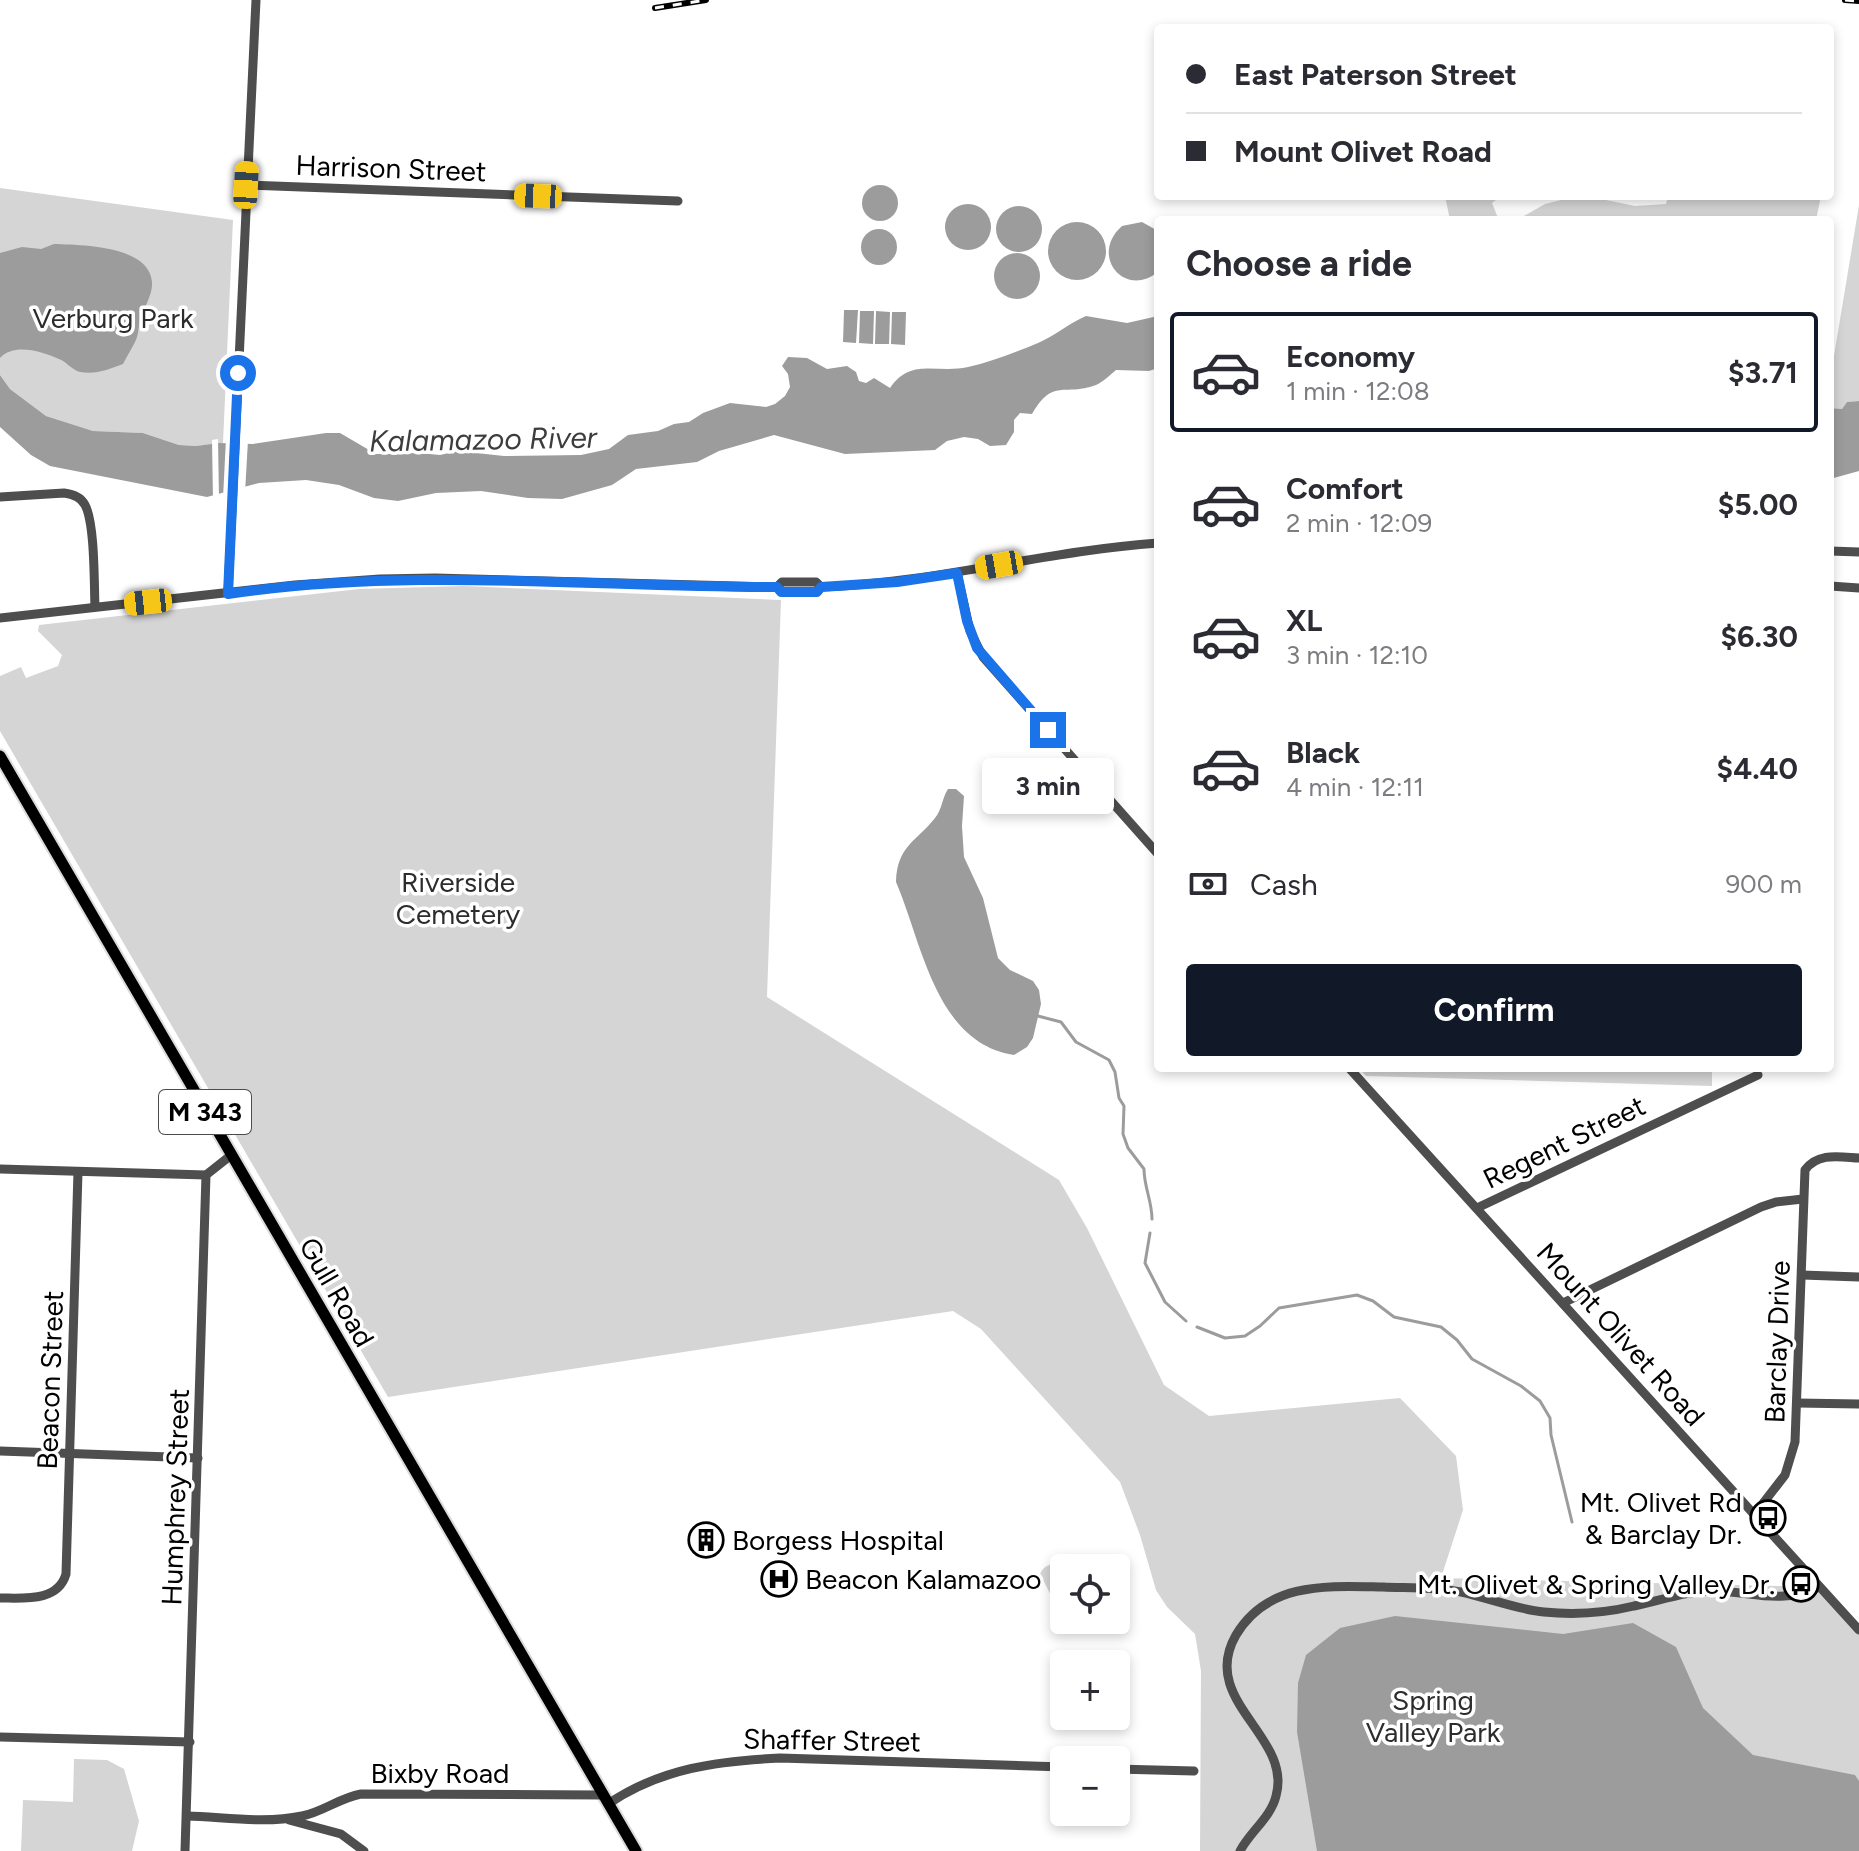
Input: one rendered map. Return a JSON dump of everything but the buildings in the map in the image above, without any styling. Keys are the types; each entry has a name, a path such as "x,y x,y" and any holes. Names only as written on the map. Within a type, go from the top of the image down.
{"main road":[{"name":"Gull Road","path":"0,756 636,1851"}],"street":[{"path":"228,594 256,0"},
{"name":"Harrison Street","path":"246,185 678,201"},
{"path":"0,497 64,493 83,501 90,530 95,607"},
{"path":"0,618 295,585 435,578 777,587 782,582 816,582 821,587 897,582 1154,543"},
{"path":"1834,551 1859,552"},
{"path":"957,573 970,631 983,657 1154,849"},
{"path":"1834,586 1859,588"},
{"name":"Mount Olivet Road","path":"1353,1072 1859,1630"},
{"name":"Regent Street","path":"1477,1208 1758,1075"},
{"path":"0,1169 206,1175 230,1156"},
{"name":"Barclay Drive","path":"1754,1515 1785,1475 1795,1442 1805,1170 1812,1161 1827,1157 1859,1158"},
{"name":"Beacon Street","path":"0,1598 38,1597 59,1588 67,1562 78,1172"},
{"name":"Humphrey Street","path":"185,1851 206,1175"},
{"path":"1563,1303 1761,1207 1803,1199"},
{"path":"1802,1275 1859,1277"},
{"path":"1797,1403 1859,1404"},
{"path":"0,1451 198,1458"},
{"path":"1240,1851 1272,1806 1279,1779 1272,1754 1233,1693 1227,1675 1228,1656 1242,1626 1261,1607 1281,1595 1317,1587 1425,1588 1466,1593 1517,1608 1568,1614 1606,1612 1715,1591 1784,1598 1819,1587"},
{"path":"0,1737 190,1742"},
{"name":"Shaffer Street","path":"606,1799 662,1776 708,1764 737,1761 780,1758 1050,1767"},
{"path":"1130,1769 1194,1771"},
{"name":"Bixby Road","path":"187,1816 286,1819 312,1814 345,1797 361,1794 606,1799"},
{"path":"286,1819 341,1834 364,1851"}],"green space":[{"name":"Verburg Park","path":"0,188 233,220 223,443 179,445 143,433 93,431 46,416 10,389 0,375"},
{"path":"1446,200 1496,200 1492,203 1497,216 1449,216"},
{"path":"1561,200 1606,200 1635,206 1666,204 1667,200 1820,200 1817,216 1524,216 1545,204"},
{"path":"1859,205 1859,401 1847,402 1842,409 1834,408 1834,356"},
{"name":"Riverside Cemetery","path":"464,586 781,600 767,997 1059,1180 1087,1228 1164,1385 1209,1416 1400,1398 1456,1456 1463,1510 1441,1578 1819,1587 1859,1630 1859,1851 1200,1851 1201,1671 1195,1634 1167,1607 1156,1590 1120,1482 981,1329 953,1311 388,1397 0,731 0,676 21,667 26,678 58,666 62,655 38,631 39,625 359,589"},
{"path":"1362,1072 1712,1072 1712,1086 1366,1076"},
{"path":"1050,1565 1050,1593 1040,1574"},
{"path":"74,1759 107,1760 124,1769 139,1821 132,1851 21,1851 23,1800 73,1802"}],"shaded area":[{"path":"880,185 892,191 898,203 892,215 880,221 868,215 862,203 868,191"},
{"path":"968,204 984,211 991,227 984,243 968,250 952,243 945,227 952,211"},
{"path":"1019,206 1035,213 1042,229 1035,245 1019,252 1003,245 996,229 1003,213"},
{"path":"1077,222 1098,230 1106,251 1098,272 1077,280 1056,272 1048,251 1056,230"},
{"path":"1142,222 1154,229 1154,274 1133,280 1115,270 1109,249 1113,237 1122,226"},
{"path":"879,229 891,235 897,247 891,259 879,265 867,259 861,247 867,235"},
{"path":"54,244 96,247 127,254 148,270 151,291 136,339 123,364 86,373 36,351 13,351 0,358 0,253 22,247 41,249"},
{"path":"1017,253 1033,260 1040,276 1033,292 1017,299 1001,292 994,276 1001,260"},
{"path":"844,310 858,310 856,343 843,342"},
{"path":"860,311 874,311 873,344 859,343"},
{"path":"876,311 890,312 889,344 875,344"},
{"path":"892,312 906,312 905,345 891,344"},
{"path":"1086,316 1127,323 1154,317 1154,369 1116,370 1096,385 1053,392 1032,414 1020,413 1014,420 1014,432 1006,445 990,446 978,439 964,437 947,441 935,450 845,454 774,435 719,451 697,462 636,469 612,485 562,499 481,491 436,493 398,501 374,498 339,485 306,480 259,483 207,497 50,466 31,455 0,427 0,375 10,389 46,416 93,431 143,433 179,445 253,444 340,433 376,454 440,455 458,451 504,456 581,455 609,449 628,435 689,422 730,403 766,407 775,404 790,387 788,374 782,366 788,357 807,358 827,369 847,366 856,372 859,381 866,383 874,378 890,388 898,378 915,370 968,367 1044,340"},
{"path":"1859,401 1859,471 1834,478 1834,408 1842,409 1847,402"},
{"path":"948,789 956,789 964,796 964,857 983,898 998,958 1010,970 1033,981 1039,990 1041,1004 1033,1038 1027,1047 1014,1055 987,1047 966,1031 949,1011 924,960 896,882 904,852 937,815"},
{"path":"1395,1616 1563,1634 1633,1623 1676,1647 1703,1708 1753,1755 1855,1775 1859,1781 1859,1851 1317,1851 1297,1732 1298,1683 1306,1655 1340,1628"}],"pier":[{"path":"218,439 219,499 213,500 212,440"},
{"path":"226,439 248,440 245,493 223,498"}],"waterway":[{"path":"1038,1016 1061,1022 1076,1042 1109,1060 1124,1106 1123,1134 1128,1148 1144,1169 1152,1219"},
{"path":"1150,1233 1145,1263 1165,1302 1186,1321"},
{"path":"1197,1327 1225,1338 1245,1336 1279,1308 1357,1295 1373,1301 1394,1317 1441,1327 1457,1340 1472,1359 1521,1386 1540,1401 1550,1418 1551,1435 1572,1522"}],"railway":[{"path":"655,8 706,0"},
{"path":"1845,0 1859,1"}],"place":[{"name":"Mt. Olivet Rd & Barclay Dr.","path":"1768,1518"},
{"name":"Borgess Hospital","path":"706,1540"},
{"name":"Beacon Kalamazoo","path":"779,1579"},
{"name":"Mt. Olivet & Spring Valley Dr.","path":"1801,1584"}],"route":[{"path":"238,373 228,594 295,585 435,578 706,584 777,587 781,592 817,592 821,587 897,582 957,573 967,621 977,648 1048,730"}],"water label":[{"name":"Kalamazoo River","path":"483,439"}],"park label":[{"name":"Spring Valley Park","path":"1433,1716"}]}
